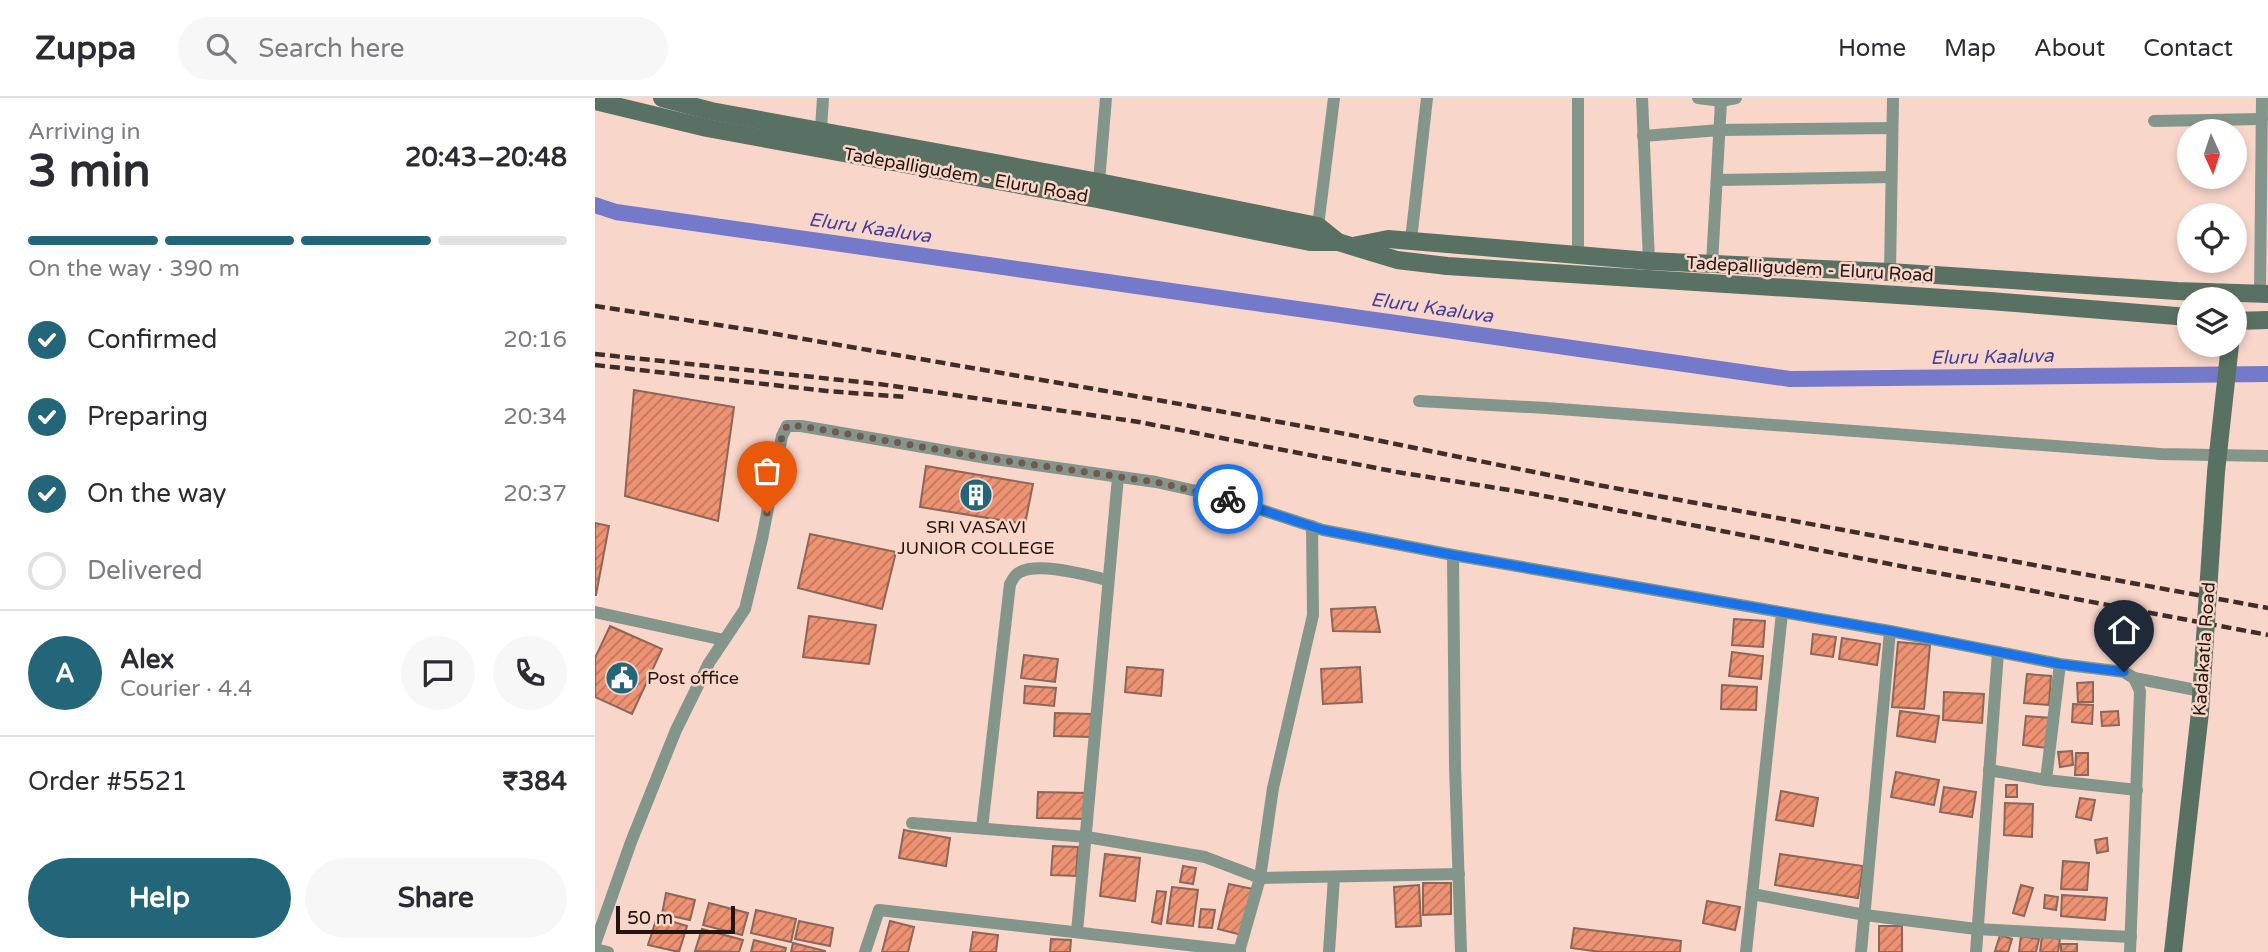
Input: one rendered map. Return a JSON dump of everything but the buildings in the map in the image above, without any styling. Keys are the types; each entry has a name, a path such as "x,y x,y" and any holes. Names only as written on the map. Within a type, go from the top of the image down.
{"main road":[{"name":"Tadepalligudem - Eluru Road","path":"662,98 711,111 821,129 1318,226 1354,247 1388,239 1411,240 1649,261 2264,294"},
{"name":"Tadepalligudem - Eluru Road","path":"595,101 721,131 1097,199 1310,242 1354,247 1397,260 1447,266 1990,301 2177,316"},
{"path":"2247,321 2268,320"},
{"name":"Kadakatla Road","path":"2173,952 2201,691 2216,472 2229,357"}],"street":[{"path":"821,129 823,98"},
{"path":"1099,182 1106,98"},
{"path":"1318,226 1334,98"},
{"path":"1411,240 1427,98"},
{"path":"1578,98 1578,254"},
{"path":"1642,98 1649,261"},
{"path":"1698,98 1721,101 1736,98"},
{"path":"1890,272 1893,98"},
{"path":"2262,98 2264,294"},
{"path":"1713,264 1721,101"},
{"path":"2154,121 2262,119"},
{"path":"1643,136 1720,130 1892,128"},
{"path":"1717,180 1891,177"},
{"path":"1419,401 2161,454 2268,456"},
{"path":"608,952 595,947 631,842 675,730 709,663 745,610 782,436 787,426 801,426 987,458 1156,482 1219,496 1312,526 1453,555 1891,631 2060,664 2124,672 2134,678 2201,691"},
{"path":"1077,932 1118,477"},
{"path":"865,952 879,910 1239,951 1260,878 1273,788 1313,615 1312,526"},
{"path":"1453,555 1461,952"},
{"path":"982,828 1010,584 1017,573 1028,569 1062,570 1108,580"},
{"path":"595,612 724,640"},
{"path":"1746,952 1782,613"},
{"path":"1861,952 1891,631"},
{"path":"1976,952 1998,652"},
{"path":"2046,780 2060,664"},
{"path":"2130,952 2140,691 2134,678"},
{"path":"1989,770 2046,780 2137,790"},
{"path":"912,822 1087,837 1205,857 1260,878 1458,874"},
{"path":"1329,952 1334,877"},
{"path":"1752,894 1865,915 1976,929 2131,937"}],"waterway":[{"name":"Eluru Kaaluva","path":"595,205 616,212 1790,379 2268,374"}],"railway":[{"path":"595,306 758,331 1346,434 1598,485 2268,608"},
{"path":"595,354 879,384 1139,422 1397,472 1534,494 2268,635"},
{"path":"595,365 827,391 906,397"}],"way so far":[{"path":"767,513 782,436 787,426 801,426 987,458 1156,482 1228,499"}],"place":[{"name":"SRI VASAVI JUNIOR COLLEGE","path":"976,495"},
{"name":"Post office","path":"622,678"}],"route":[{"path":"1228,499 1323,530 1771,612 1891,631 2060,664 2124,672"}]}
